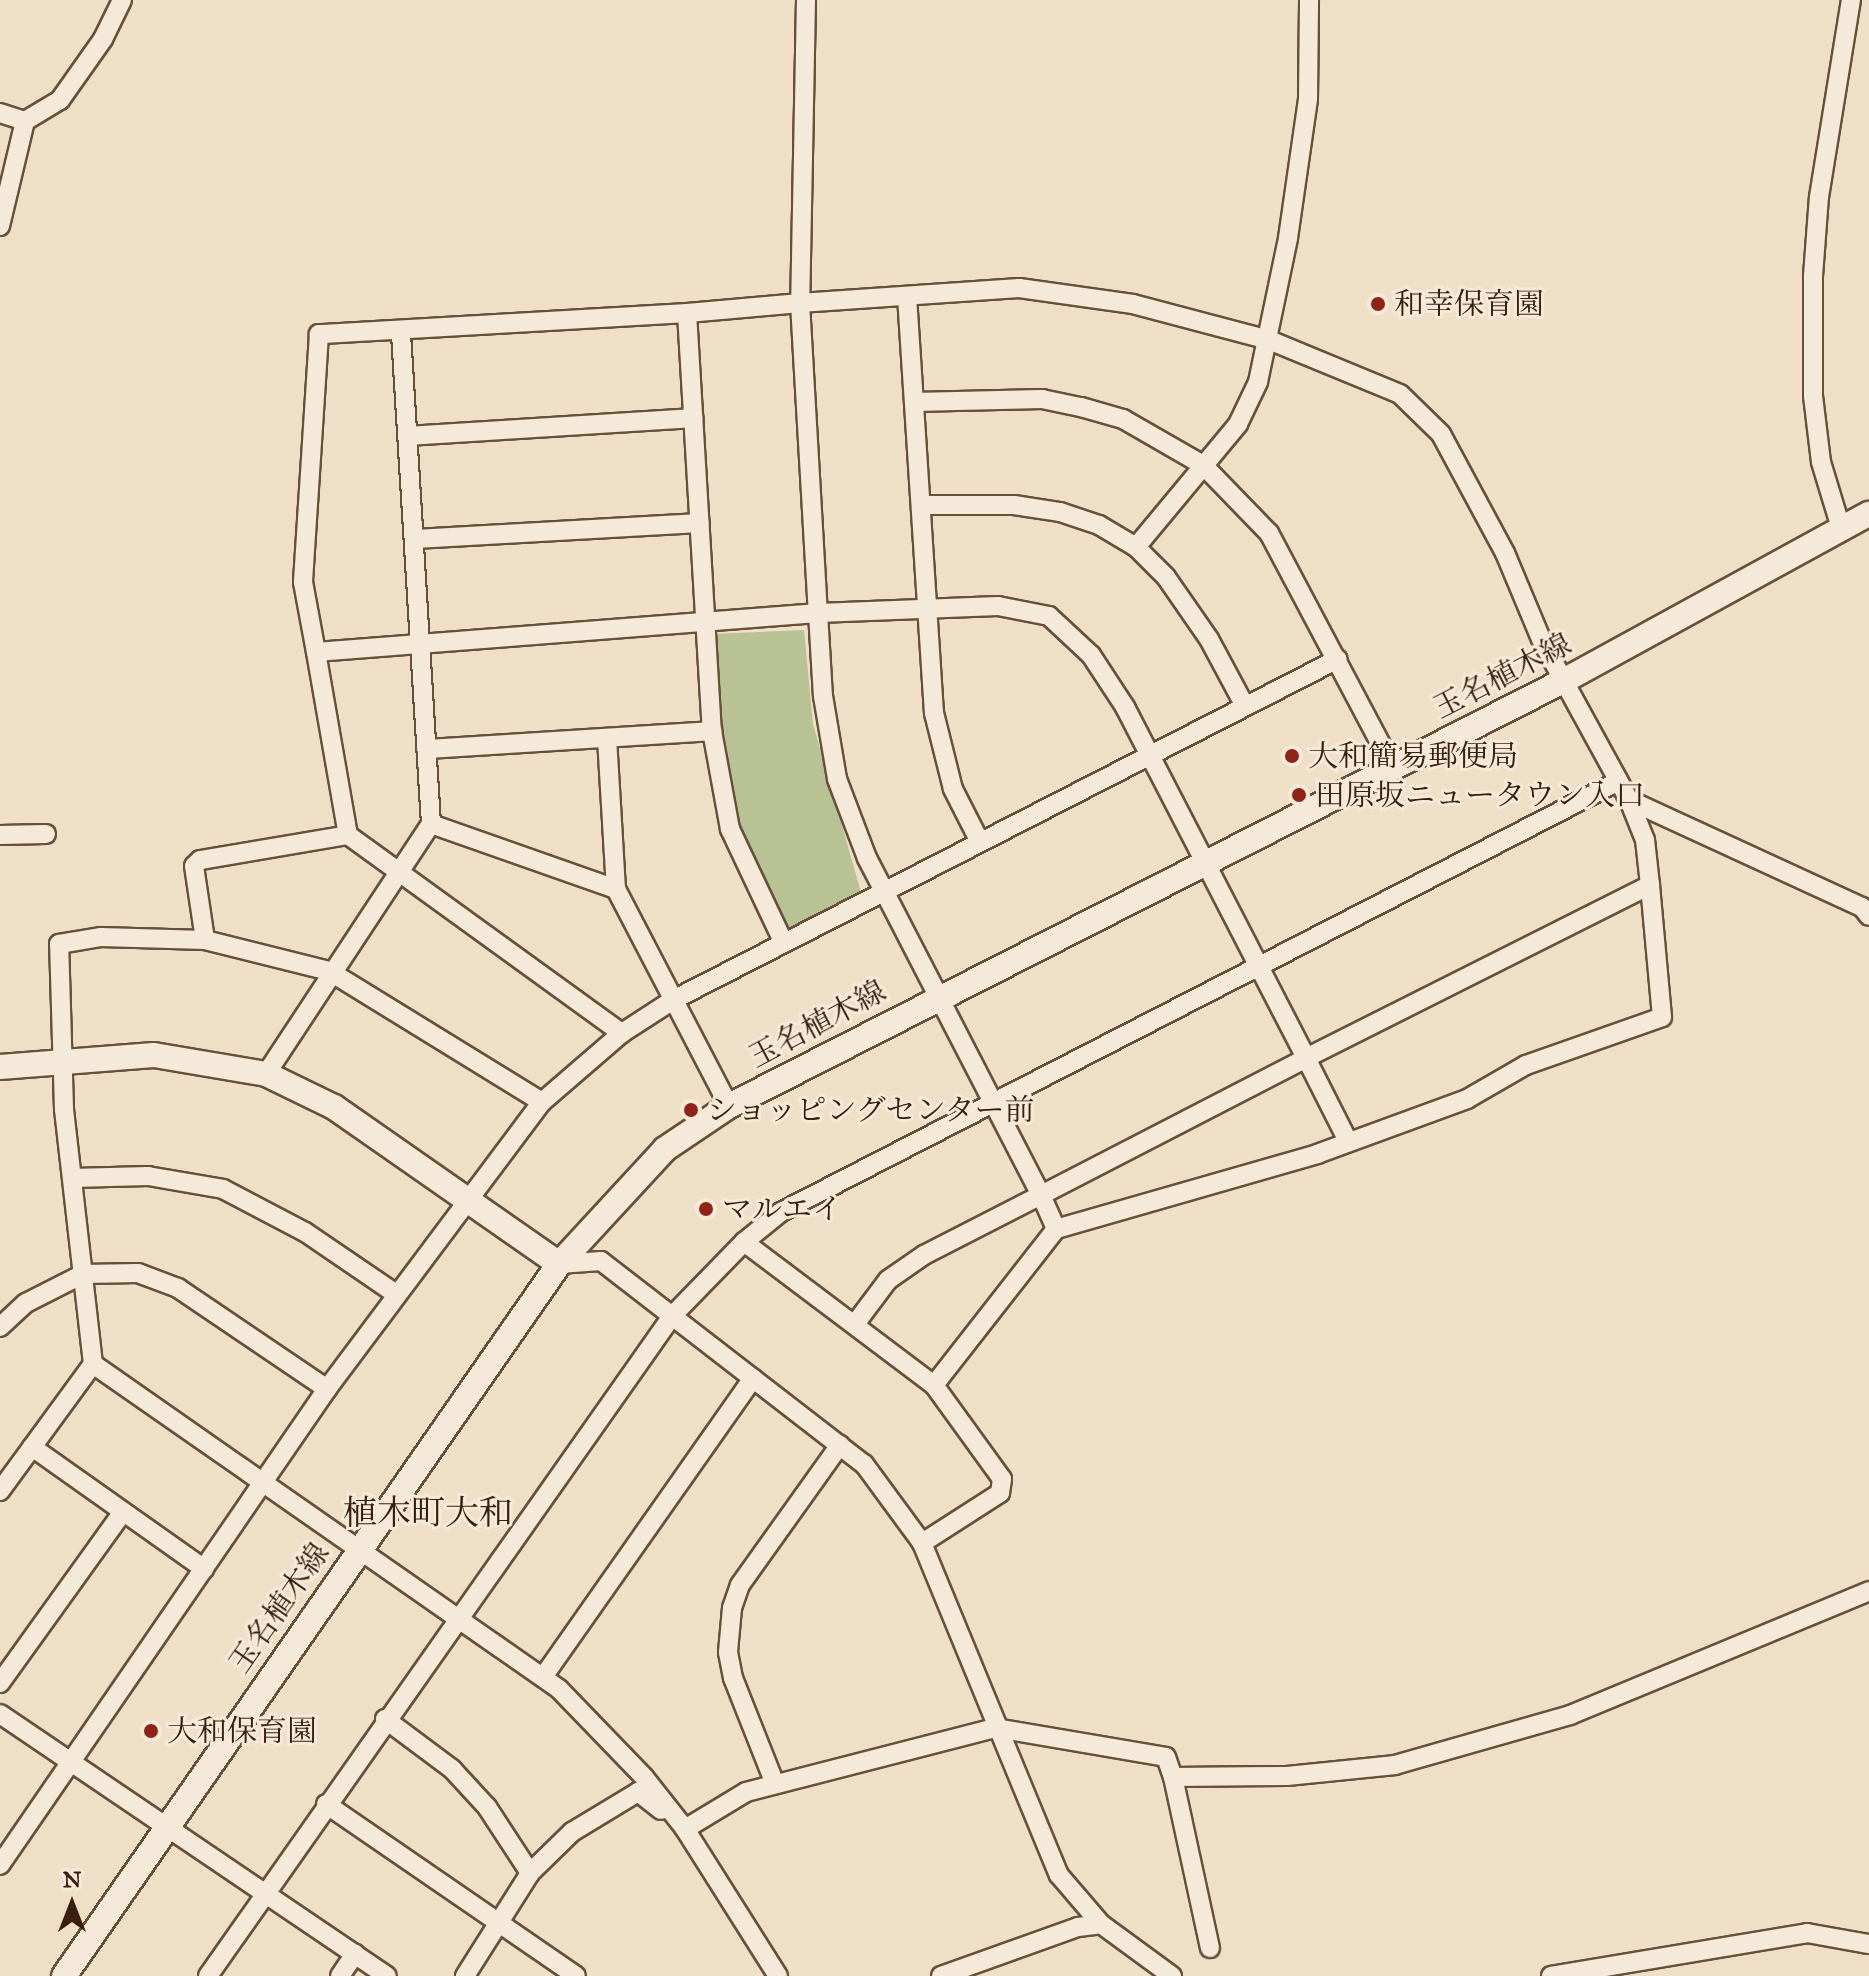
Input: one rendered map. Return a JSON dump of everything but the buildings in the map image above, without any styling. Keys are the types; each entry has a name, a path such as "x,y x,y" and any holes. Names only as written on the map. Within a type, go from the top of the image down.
{"main road":[{"name":"玉名植木線","path":"64,1976 163,1828 559,1264 665,1149 729,1106 938,996 1567,679 1869,514"},
{"path":"0,1067 154,1055 266,1074 334,1107 468,1196 559,1264"}],"street":[{"path":"0,226 25,121 60,100 103,39 122,0"},
{"path":"806,0 800,303 823,696 837,779 884,892 1056,1229"},
{"path":"1136,547 1238,424 1258,382 1269,340 1308,99 1309,0"},
{"path":"1841,528 1821,462 1815,410 1813,276 1819,197 1851,0"},
{"path":"0,113 25,121"},
{"path":"622,1033 348,835 303,582 319,334 687,313 1019,288 1133,304 1269,340 1400,394 1441,434 1505,553 1541,639 1567,679 1629,800 1645,840 1662,1017 1526,1065 1467,1099 1348,1141 1056,1229 934,1385"},
{"path":"907,296 934,713 953,789 980,842"},
{"path":"687,313 712,731 730,829 784,943"},
{"path":"266,1074 329,971 431,824 429,749 401,330"},
{"path":"914,402 1042,399 1123,419 1203,465 1269,533 1393,767"},
{"path":"408,436 693,418"},
{"path":"921,505 1014,505 1060,512 1099,525 1136,547 1196,620 1245,706"},
{"path":"415,539 700,523"},
{"path":"316,652 818,613 998,606 1049,616 1091,655 1150,754 1348,1141"},
{"path":"0,1865 327,1389 468,1196 542,1102 622,1033 673,1000 1338,659"},
{"path":"429,749 712,731"},
{"path":"607,738 616,889 729,1106"},
{"path":"208,1976 456,1617 672,1316 744,1242 781,1212 1619,781"},
{"path":"1629,800 1862,907 1869,916"},
{"path":"431,824 616,889"},
{"path":"0,835 46,834"},
{"path":"205,940 194,866 200,860 348,835"},
{"path":"855,1324 888,1280 924,1255 1650,885"},
{"path":"0,1491 93,1364 72,1178 61,941 144,936 205,940 329,971 542,1102"},
{"path":"72,1178 148,1176 223,1189 305,1232 396,1294"},
{"path":"744,1242 934,1385 1002,1479 1000,1493 922,1543"},
{"path":"559,1264 601,1261 864,1464 922,1543 1059,1875 1101,1924 1168,1975"},
{"path":"0,1327 26,1303 83,1274 138,1273 161,1278 327,1389"},
{"path":"93,1364 543,1677 644,1777 685,1829 778,1976"},
{"path":"543,1677 753,1378"},
{"path":"775,1784 733,1678 728,1652 732,1608 740,1585 840,1445"},
{"path":"32,1447 204,1569"},
{"path":"0,1683 122,1513"},
{"path":"1173,1777 1287,1776 1395,1765 1570,1715 1869,1591"},
{"path":"0,1714 163,1828 387,1976"},
{"path":"385,1719 452,1769 487,1807 530,1873"},
{"path":"685,1829 746,1792 996,1728 1166,1757 1210,1948"},
{"path":"465,1976 530,1873 572,1832 638,1792 685,1829"},
{"path":"326,1804 576,1976"},
{"path":"941,1976 1078,1927 1101,1924"},
{"path":"1551,1976 1807,1933 1869,1944"},
{"path":"340,1976 355,1954"}],"green space":[{"path":"804,630 813,724 861,892 788,932 734,822 719,748 714,634"}],"place":[{"name":"和幸保育園","path":"1378,304"},
{"name":"大和簡易郵便局","path":"1292,756"},
{"name":"田原坂ニュータウン入口","path":"1299,795"},
{"name":"ショッピングセンター前","path":"691,1110"},
{"name":"マルエイ","path":"706,1209"},
{"name":"大和保育園","path":"151,1731"}],"district":[{"name":"植木町大和","path":"428,1513"}]}
